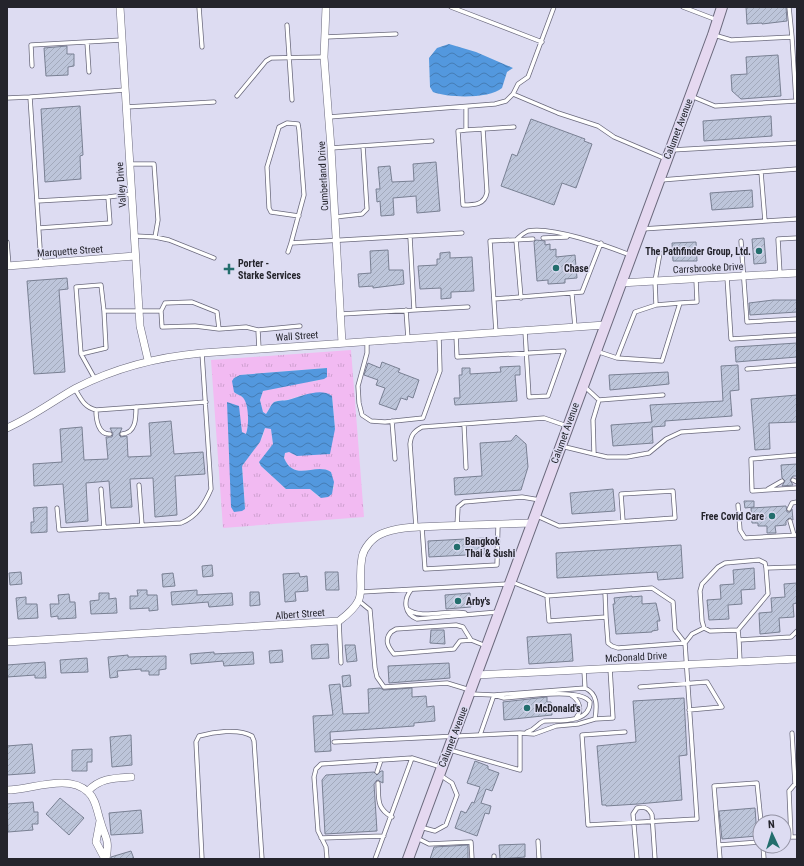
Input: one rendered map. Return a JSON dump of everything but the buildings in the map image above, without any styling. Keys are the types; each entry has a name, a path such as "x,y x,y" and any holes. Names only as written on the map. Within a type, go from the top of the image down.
{"main road":[{"name":"Calumet Avenue","path":"408,859 488,646 560,445 641,230 722,7"}],"street":[{"name":"Valley Drive","path":"120,7 139,312 142,337 148,360"},
{"name":"Cumberland Drive","path":"326,7 324,57 331,148 342,343"},
{"name":"Marquette Street","path":"8,266 135,256"},
{"name":"Carrsbrooke Drive","path":"620,283 797,273"},
{"name":"Wall Street","path":"7,428 24,420 75,389 95,379 118,369 148,360 202,353 605,325"},
{"name":"Albert Street","path":"7,642 339,622 355,608 359,601 361,592 362,556 372,540 387,532 419,527 498,524 534,519"},
{"name":"McDonald Drive","path":"477,675 797,659"},
{"path":"88,792 99,782 113,778 131,777"},
{"path":"7,790 27,789 61,782 72,784 88,792 98,810 100,821 108,841 106,859"},
{"path":"100,821 96,842 106,859"}],"lane":[{"path":"199,7 202,47"},
{"path":"451,7 542,42"},
{"path":"329,117 499,104 508,99 513,94 518,84 528,77 554,7"},
{"path":"683,7 717,20"},
{"path":"690,96 715,106 796,101 796,79 789,7"},
{"path":"287,25 292,100"},
{"path":"324,37 396,34"},
{"path":"713,35 731,40 792,37"},
{"path":"32,66 31,45 122,40"},
{"path":"87,42 89,72"},
{"path":"237,96 271,58 324,57"},
{"path":"7,98 125,90"},
{"path":"513,94 558,113 598,126 614,137 668,155 711,149 797,142"},
{"path":"30,97 41,264"},
{"path":"126,107 214,102"},
{"path":"466,107 466,130"},
{"path":"288,252 299,216 304,195 298,124 287,123 281,124 279,127 267,167 270,208 272,212 278,214 299,216"},
{"path":"483,129 486,197 480,203 463,205 458,131 514,126"},
{"path":"331,148 432,141"},
{"path":"335,217 362,214 367,209 363,146"},
{"path":"129,164 154,164 158,220 155,237"},
{"path":"659,180 797,169"},
{"path":"761,172 765,221"},
{"path":"37,201 108,197 132,194"},
{"path":"39,228 110,223 108,197"},
{"path":"641,230 797,219"},
{"path":"521,298 516,240 522,234 529,231 574,237 601,243 631,255"},
{"path":"291,242 336,241 462,233"},
{"path":"134,236 155,237 169,240 214,258"},
{"path":"410,237 414,310"},
{"path":"543,238 574,237"},
{"path":"780,274 778,239 797,238"},
{"path":"496,332 490,241 533,239"},
{"path":"741,241 747,322 797,318"},
{"path":"7,242 8,266"},
{"path":"494,299 572,294 582,292 601,243"},
{"path":"656,305 655,281 660,253"},
{"path":"727,277 731,339 797,335"},
{"path":"617,358 635,312 656,305 697,302 696,279"},
{"path":"81,354 106,348 101,285 76,287 81,354 95,379"},
{"path":"572,294 575,327"},
{"path":"219,329 217,312 192,302 165,303 161,311 162,327 195,326 219,329 246,327 258,330 300,326"},
{"path":"595,351 617,358 662,360 680,304"},
{"path":"341,314 468,307"},
{"path":"406,310 408,338"},
{"path":"104,311 161,311"},
{"path":"258,330 259,349"},
{"path":"456,335 457,357 526,353 564,351 548,396 529,397 526,353 524,331"},
{"path":"367,342 367,353 358,386 362,415 371,421 392,421 423,418 440,371 440,336"},
{"path":"57,508 59,530 181,523 188,520 206,501 211,489 202,353"},
{"path":"747,369 797,365"},
{"path":"583,385 599,400 663,395"},
{"path":"75,389 83,403 96,410 206,402"},
{"path":"594,454 593,420 599,400"},
{"path":"122,434 130,431 134,426 136,407"},
{"path":"96,410 98,424 102,431 106,434 110,434"},
{"path":"498,524 496,565 425,569 410,444 413,433 422,427 544,418 568,426"},
{"path":"392,421 395,459"},
{"path":"464,424 466,468"},
{"path":"560,445 607,457 627,457 649,453 666,439 681,432 738,428"},
{"path":"797,455 751,458 752,491 797,488"},
{"path":"767,490 782,481"},
{"path":"139,485 142,525"},
{"path":"101,489 104,527"},
{"path":"534,519 559,526 675,518 673,491 622,494 623,521"},
{"path":"457,526 458,507 464,502 522,497 541,501"},
{"path":"789,509 792,504 797,502"},
{"path":"738,505 740,530 745,538 795,535 790,521"},
{"path":"738,630 710,631 704,628 700,591 702,584 718,567 725,563 759,560 765,563 768,594 738,630 740,662"},
{"path":"766,568 797,567"},
{"path":"361,592 511,583 547,596 652,588 673,602 675,630 685,643 697,819 588,825 582,735 625,732"},
{"path":"411,590 406,598 406,609 408,613 417,618 500,612"},
{"path":"605,592 608,642 612,646 618,648 685,643 692,634 704,628"},
{"path":"547,596 549,621 606,617"},
{"path":"359,601 370,610 375,668 377,677 384,687 447,683 471,692 494,694 585,688 592,691 595,698 595,719"},
{"path":"339,622 341,663"},
{"path":"471,640 463,627 456,625 396,629 391,632 387,639 388,646 394,654 454,649 460,640 471,640 488,646"},
{"path":"739,640 791,637 797,631"},
{"path":"525,732 534,734 556,726 578,724 595,719 613,718 610,668"},
{"path":"584,670 585,688"},
{"path":"640,687 707,682 722,707 690,710"},
{"path":"494,694 504,698 569,694 579,695 588,700 589,709 578,724"},
{"path":"480,735 494,694"},
{"path":"569,694 575,698 579,705 579,713 575,719"},
{"path":"334,742 520,733 534,730 544,721 575,719 584,716"},
{"path":"202,859 196,742 199,736 206,734 240,732 252,736 254,741 262,859"},
{"path":"448,750 520,770 520,733"},
{"path":"792,733 796,785 789,791 791,837 797,837"},
{"path":"375,859 392,817 412,758"},
{"path":"327,859 326,847 318,831 314,777 316,769 321,764 412,758 441,771 452,783 457,795 446,826 441,830 430,831 420,827"},
{"path":"377,772 381,760"},
{"path":"378,783 380,806 384,812 392,817"},
{"path":"720,859 714,786 758,783 760,814"},
{"path":"637,859 634,822 635,810 640,807 650,810 653,821 655,859"},
{"path":"321,838 384,836"},
{"path":"416,838 430,844 470,842 472,859"},
{"path":"538,840 539,859"},
{"path":"719,844 752,842"}],"green space":[{"path":"351,350 364,517 223,528 211,360","holes":["326,368 317,381 302,382 263,391 260,400 263,412 266,414 272,404 276,401 287,400 303,395 332,396 335,429 294,454 289,452 285,453 284,458 289,465 299,471 318,469 331,472 334,488 319,497 310,489 286,489 259,464 273,444 271,428 265,428 262,438 242,466 245,509 228,445 240,417 242,432 246,434 248,422 248,408 246,401 243,397 235,393 234,378 240,375"]}],"water":[{"path":"449,44 476,52 513,68 507,72 502,88 496,92 479,96 458,96 433,92 430,87 429,58 437,48"},
{"path":"327,368 327,377 324,379 263,391 260,400 263,412 266,414 272,404 276,401 288,400 304,395 322,392 332,396 335,429 330,454 297,456 289,452 285,453 284,458 289,465 299,471 318,469 331,472 334,482 332,494 328,497 321,498 310,489 286,489 261,466 259,462 273,444 271,429 265,428 260,442 242,466 245,509 234,512 231,507 227,402 239,406 242,432 246,434 248,416 246,402 242,397 234,392 232,381 240,375"}],"place":[{"name":"The Pathfinder Group, Ltd.","path":"759,251"},
{"name":"Chase","path":"556,268"},
{"name":"Porter - Starke Services","path":"229,269"},
{"name":"Free Covid Care","path":"772,516"},
{"name":"Bangkok Thai & Sushi","path":"457,547"},
{"name":"Arby's","path":"458,601"},
{"name":"McDonald's","path":"527,708"}]}
